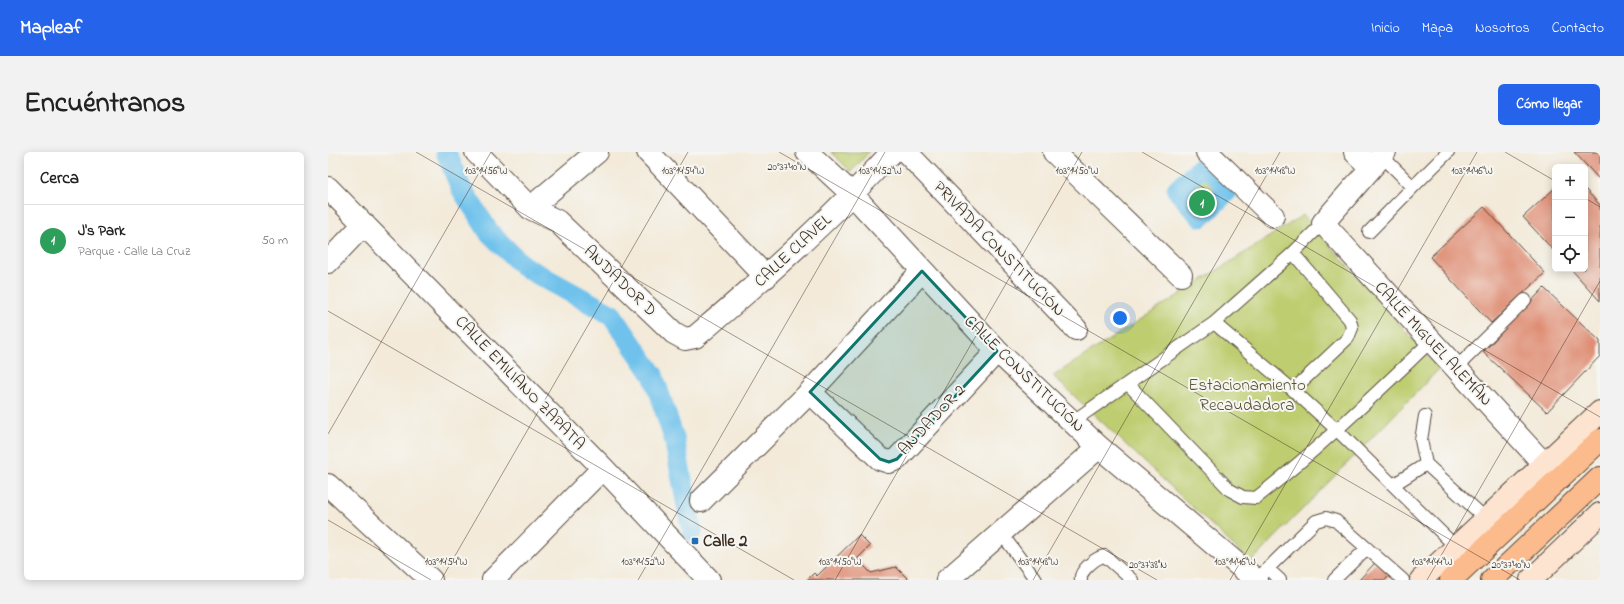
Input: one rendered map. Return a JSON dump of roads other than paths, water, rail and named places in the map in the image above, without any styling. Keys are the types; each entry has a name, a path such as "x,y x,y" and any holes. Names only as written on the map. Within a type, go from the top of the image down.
{"main road":[{"path":"1421,580 1600,412"},
{"path":"1451,580 1600,440"},
{"path":"1492,580 1600,478"},
{"path":"1531,580 1600,514"}],"street":[{"path":"476,152 530,208 597,152"},
{"path":"648,152 766,277"},
{"name":"CALLE CONSTITUCIÓN","path":"807,152 853,195 997,351 1072,422 1099,447 1260,576"},
{"name":"CALLE CLAVEL","path":"685,338 695,337 766,277 853,195 892,152"},
{"name":"PRIVADA CONSTITUCIÓN","path":"906,152 1076,329"},
{"path":"1054,152 1181,275"},
{"path":"1207,152 1273,216"},
{"path":"1323,223 1379,158 1355,152"},
{"name":"CALLE EMILIANO ZAPATA","path":"328,188 603,468 710,580"},
{"name":"ANDADOR D","path":"530,208 557,221 674,333 685,338"},
{"name":"CALLE MIGUEL ALEMÁN","path":"1323,223 1544,464"},
{"path":"328,262 364,224"},
{"path":"701,501 810,392 922,271"},
{"name":"ANDADOR 2","path":"810,392 880,459 889,462 897,459 997,351"},
{"path":"947,580 1099,447"},
{"path":"493,580 603,468"},
{"path":"328,485 431,580"}],"lane":[{"path":"1369,232 1448,152"},
{"path":"1379,158 1413,187"},
{"path":"1072,422 1214,323 1293,253 1323,223"},
{"path":"1293,253 1350,320 1352,328 1348,338 1293,390"},
{"path":"1456,368 1525,300"},
{"path":"1214,323 1293,390 1337,430 1456,547"},
{"path":"1128,384 1230,490 1243,497 1256,498 1337,430 1431,341"},
{"path":"1425,416 1421,440 1426,464 1486,519"},
{"path":"1393,485 1426,464"},
{"path":"1260,576 1316,521 1326,518 1336,521 1403,580"},
{"path":"1001,533 1036,580"},
{"path":"1334,580 1367,548"},
{"path":"1081,580 1080,576 1082,571 1101,556 1105,556 1132,580"},
{"path":"1260,576 1280,580"}],"waterway":[{"path":"446,152 461,188 489,232 523,266 612,315 653,375 674,438 692,531"},
{"path":"1205,164 1229,189 1201,217 1177,190 1205,164"}],"place":[{"name":"J's Park","path":"1202,203"},
{"name":"Calle 2","path":"695,541"}],"park label":[{"name":"Estacionamiento Recaudadora","path":"1247,395"}]}
